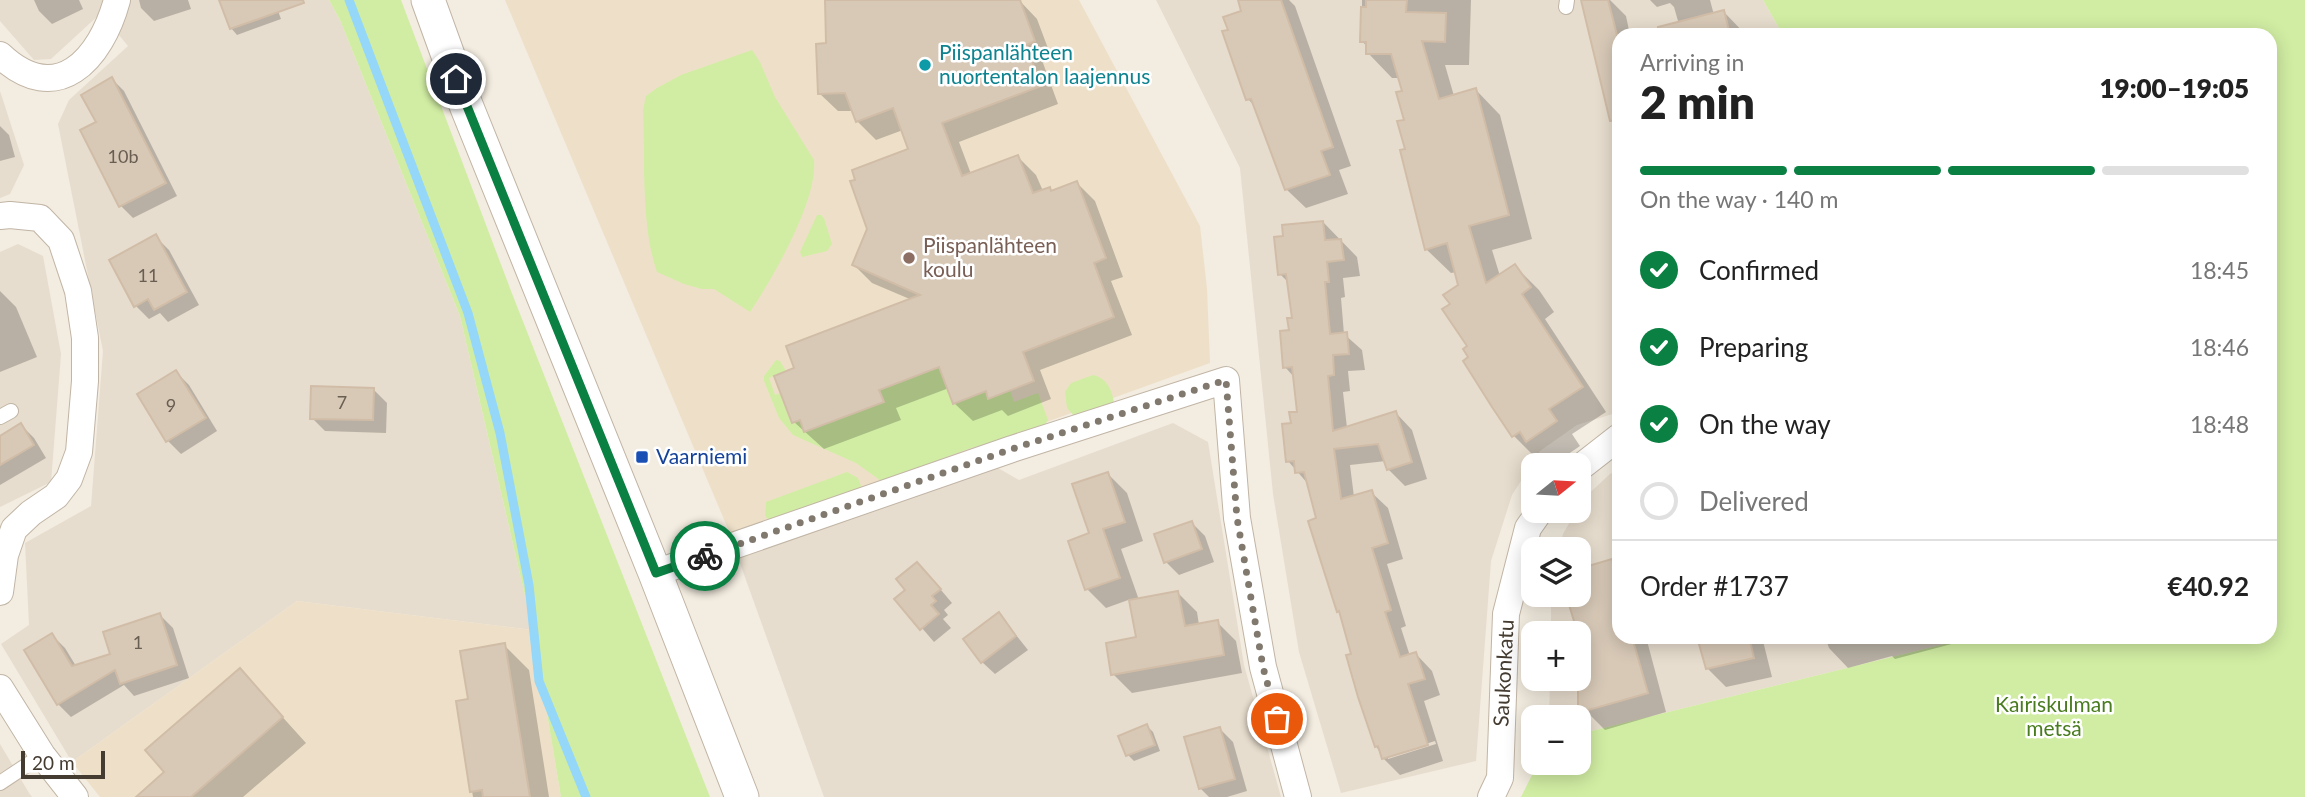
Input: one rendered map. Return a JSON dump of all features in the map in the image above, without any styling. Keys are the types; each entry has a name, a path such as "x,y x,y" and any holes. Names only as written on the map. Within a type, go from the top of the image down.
{"street":[{"path":"0,55 11,65 35,78 60,77 81,66 100,44 111,22 117,0"},
{"path":"428,0 466,105 656,573 742,797"},
{"path":"0,216 40,218 61,240 78,291 85,338 85,381 79,452 69,479 57,496 31,513 14,529 5,555 0,592"},
{"path":"656,573 1012,449 1226,380 1239,532 1263,667 1298,797"},
{"path":"1591,458 1612,443"},
{"name":"Saukonkatu","path":"1491,797 1500,778 1506,614 1531,523"},
{"path":"0,688 42,755 75,797"}],"lane":[{"path":"0,783 42,755"}],"shaded area":[{"path":"0,0 329,0 340,20 460,316 533,630 297,601 72,762 1,644 29,625 25,543 91,506 103,351 58,124 69,100 128,46 101,13 51,59 34,60 0,21"},
{"name":"Piispanlähteen koulu","path":"505,0 1079,0 1200,226 1207,289 1210,363 731,536"},
{"path":"1156,0 1763,0 1779,28 1612,28 1612,414 1577,425 1539,453 1521,453 1521,481 1512,495 1491,561 1476,761 1341,793 1299,652 1273,494 1240,168"},
{"path":"0,91 24,165 10,194 0,198"},
{"path":"18,244 43,256 61,354 51,482 0,507 0,252"},
{"path":"1173,423 1208,442 1244,665 1281,797 824,797 737,555 991,464 1019,480"},
{"path":"1612,473 1612,644 1945,644 1591,731 1591,705 1549,705 1550,691 1591,691 1591,621 1551,621 1551,607 1591,607 1591,537 1562,537 1569,523 1591,523 1591,492"},
{"path":"297,601 533,630 561,797 100,797 72,762"},
{"path":"0,744 29,793 32,797 0,797"}],"green space":[{"path":"329,0 401,0 511,291 710,797 561,797 533,630 460,316 340,20"},
{"name":"Kairiskulman metsä","path":"1763,0 2305,0 2305,797 1521,797 1532,775 1591,775 1591,731 1945,644 2277,644 2277,28 1779,28"},
{"path":"752,50 775,97 814,160 809,196 792,239 750,312 714,289 684,284 657,272 646,214 643,110 646,96 657,88 681,75"},
{"path":"817,215 824,218 832,244 827,251 802,257 800,252"},
{"path":"776,360 780,361 786,371 769,378 775,395 781,393 792,423 800,420 804,432 883,401 879,390 939,367 953,403 986,391 988,398 1010,390 1014,402 1038,393 1048,420 1041,431 971,448 881,481 856,463 793,435 779,418 764,381 764,376"},
{"path":"1093,375 1108,386 1114,405 1075,417 1067,408 1065,392 1071,383"},
{"path":"847,472 858,478 860,489 770,521 765,516 766,502"}],"building":[{"path":"219,0 303,0 304,3 230,29"},
{"path":"825,0 1020,0 1035,41 1026,45 1041,86 942,123 962,176 1018,155 1033,193 1050,187 1051,191 1077,181 1106,258 1094,263 1114,317 1023,352 1034,381 988,399 986,391 953,404 939,367 879,390 884,402 804,432 800,420 792,423 774,376 794,368 786,346 920,295 852,265 867,229 850,181 855,180 852,170 908,149 893,108 856,122 845,93 818,94 816,44 826,43"},
{"path":"1238,0 1281,0 1333,147 1321,151 1330,175 1285,190 1251,99 1246,100 1222,31 1228,30 1223,17 1241,11"},
{"path":"1366,0 1407,0 1406,12 1446,13 1445,42 1422,41 1439,99 1476,88 1509,215 1469,226 1486,283 1515,264 1531,287 1522,294 1583,387 1549,409 1557,421 1526,442 1520,432 1512,437 1492,407 1463,361 1468,357 1463,349 1467,346 1442,309 1450,304 1443,295 1458,285 1447,243 1425,250 1400,150 1405,149 1397,121 1404,120 1396,92 1402,91 1391,54 1366,54 1366,42 1360,42 1361,7 1366,7"},
{"path":"1581,0 1608,0 1615,28 1612,28 1610,121"},
{"path":"1724,10 1728,28 1658,28"},
{"path":"112,77 166,183 119,207 80,130 96,122 81,95"},
{"path":"1323,221 1325,240 1341,239 1344,260 1327,262 1329,282 1325,282 1330,334 1347,332 1349,354 1333,355 1334,375 1328,376 1333,431 1396,411 1412,462 1387,470 1378,444 1334,449 1341,499 1372,490 1388,543 1372,548 1391,610 1385,612 1400,657 1416,652 1425,679 1408,684 1428,745 1382,759 1378,746 1375,747 1358,697 1346,655 1351,654 1339,611 1337,612 1308,521 1316,518 1304,472 1295,473 1294,461 1286,462 1282,424 1291,423 1289,412 1297,412 1292,367 1283,368 1280,331 1289,330 1287,318 1292,318 1286,274 1278,275 1274,237 1283,236 1282,225"},
{"path":"156,234 187,292 154,310 148,299 134,307 109,260"},
{"path":"176,370 206,418 166,442 137,394"},
{"path":"311,386 374,388 373,420 310,419"},
{"path":"21,423 34,445 0,465 0,436"},
{"path":"1108,472 1125,522 1103,529 1120,578 1085,590 1068,541 1089,533 1072,484"},
{"path":"1192,521 1202,549 1164,563 1154,534"},
{"path":"1612,559 1612,644 1634,644 1648,693 1591,709 1591,705 1578,705 1578,691 1591,691 1591,621 1574,621 1570,607 1591,607 1591,565"},
{"path":"917,562 941,589 932,596 936,601 931,605 939,614 920,630 894,599 905,590 896,579"},
{"path":"1178,591 1185,626 1218,620 1224,655 1111,675 1106,643 1136,637 1129,600"},
{"path":"999,612 1016,636 981,663 963,639"},
{"path":"160,613 177,665 120,684 115,670 57,705 24,650 52,633 72,666 110,654 103,632"},
{"path":"505,643 530,797 483,797 482,790 470,792 456,701 468,699 460,651"},
{"path":"1699,644 1751,644 1754,658 1706,669"},
{"path":"240,668 283,717 191,797 136,797 164,772 145,750"},
{"path":"1147,724 1155,745 1126,756 1118,736"},
{"path":"1220,727 1235,779 1199,789 1184,737"}],"waterway":[{"path":"349,0 468,313 500,433 529,585 539,681 586,797"}],"way so far":[{"path":"705,556 1012,449 1226,380 1237,518 1263,667 1277,719"}],"place":[{"name":"Piispanlähteen nuortentalon laajennus","path":"925,65"},
{"name":"Piispanlähteen koulu","path":"909,258"},
{"name":"Vaarniemi","path":"642,457"}],"route":[{"path":"456,79 656,573 705,556"}]}
